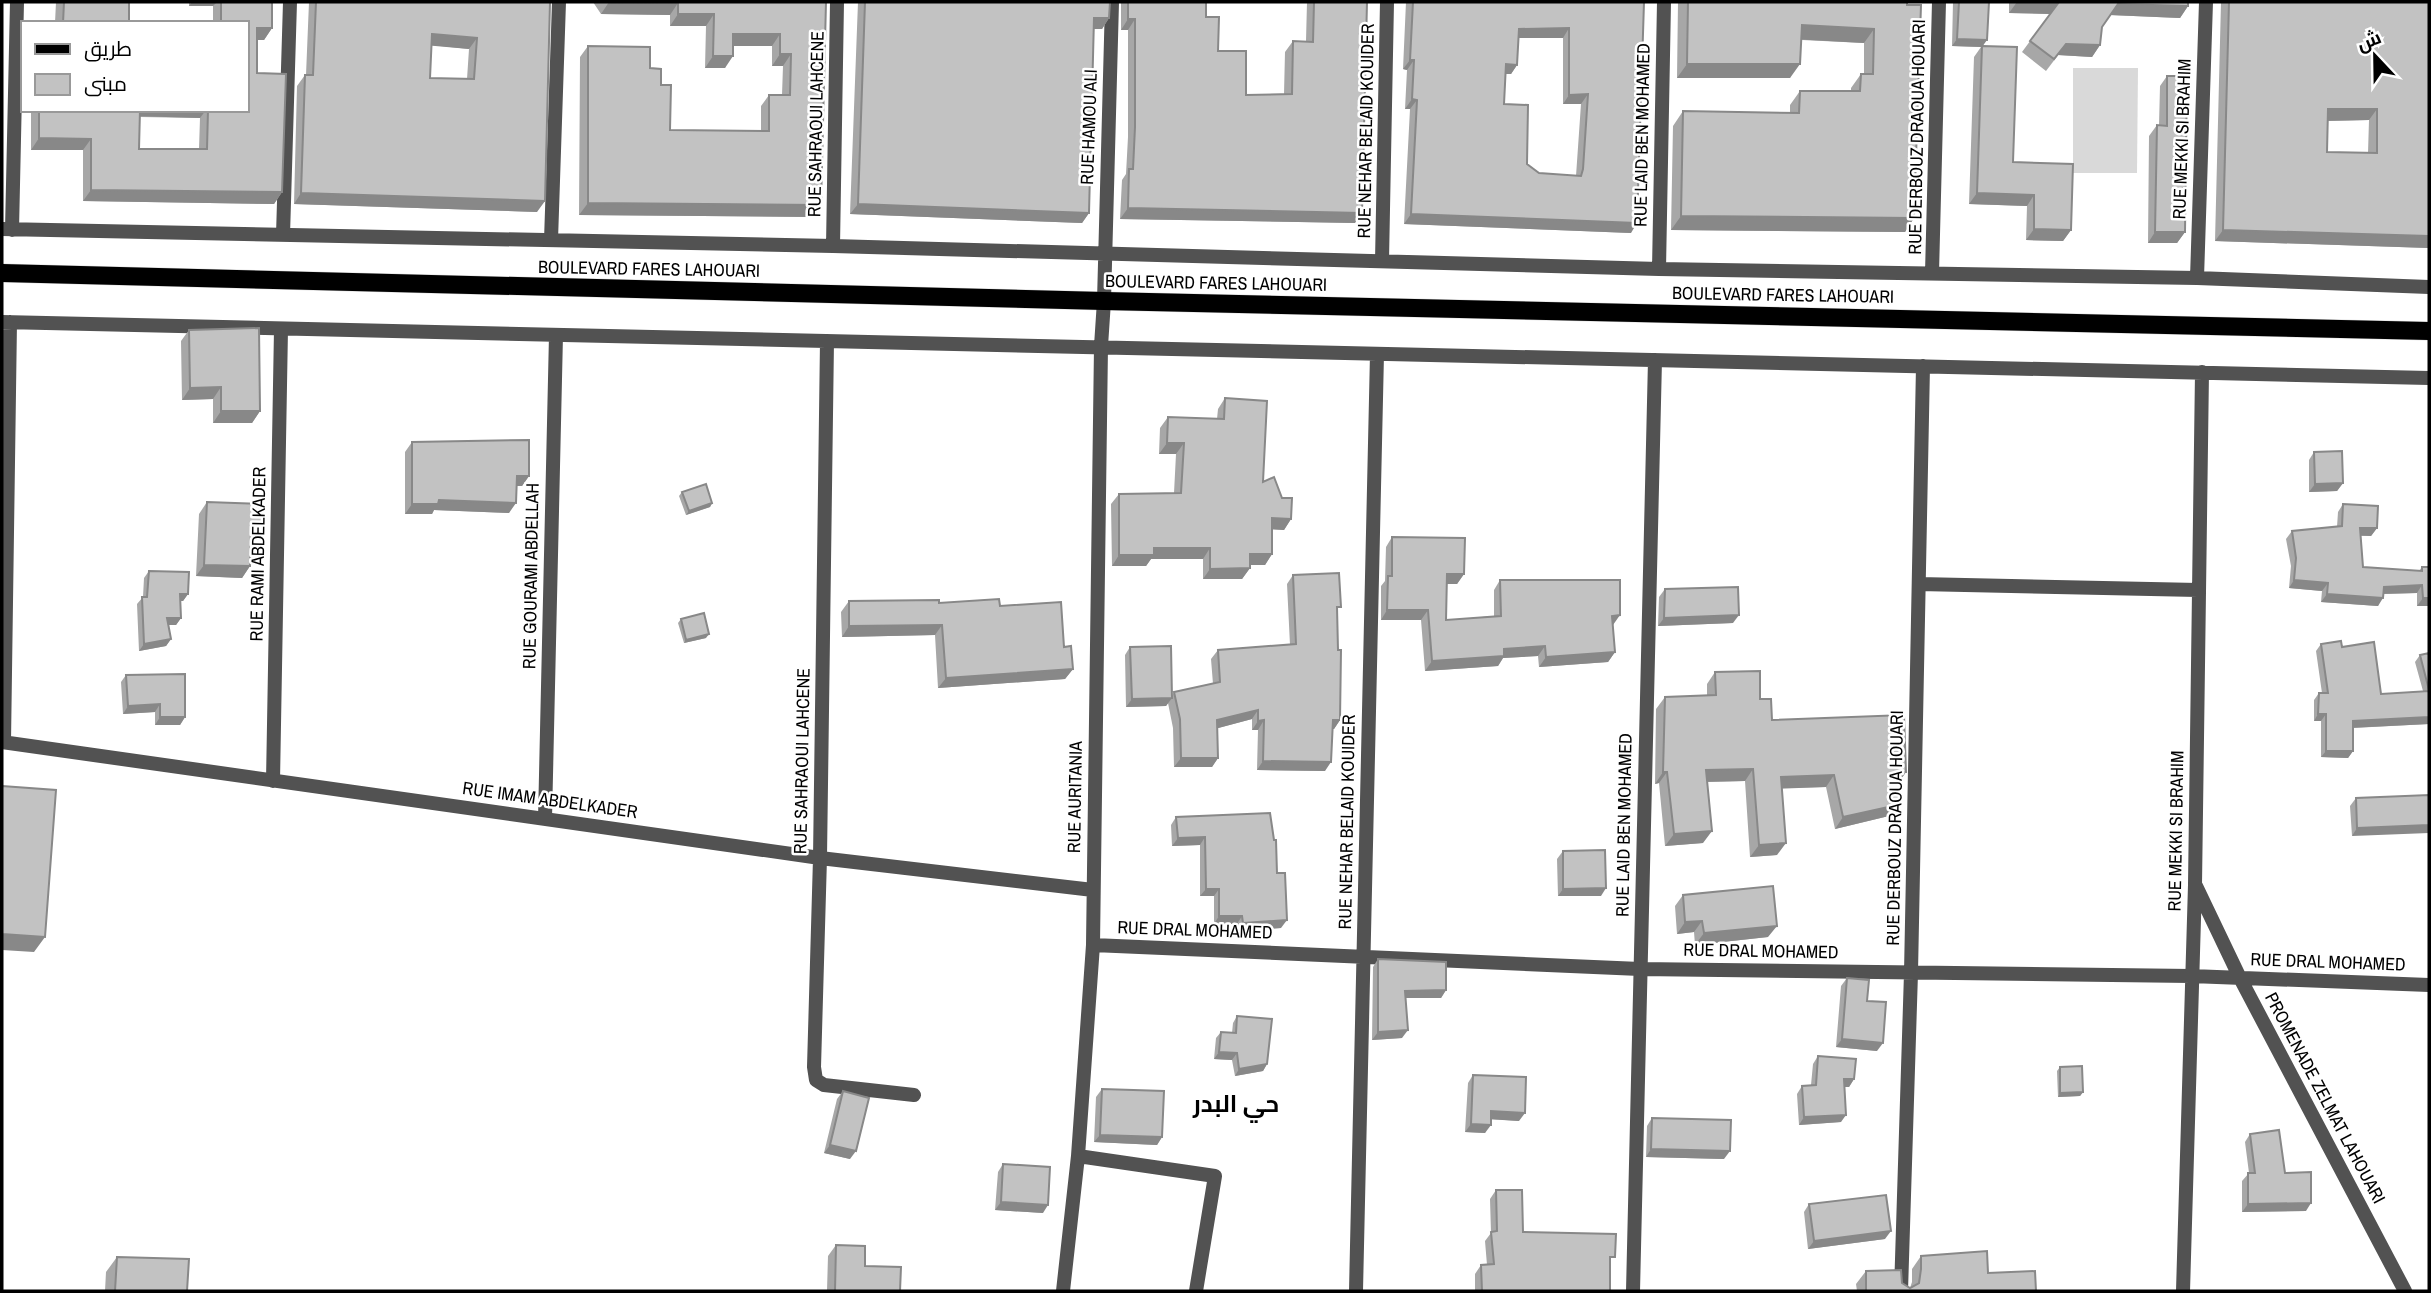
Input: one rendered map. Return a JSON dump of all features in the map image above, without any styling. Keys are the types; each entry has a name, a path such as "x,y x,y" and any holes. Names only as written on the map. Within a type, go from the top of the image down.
{"main road":[{"name":"BOULEVARD FARES LAHOUARI","path":"2,273 1104,302 2429,331"}],"street":[{"path":"17,2 7,230 833,246 1659,269 2197,278 2429,287"},
{"path":"283,235 290,2"},
{"path":"551,240 559,2"},
{"name":"RUE SAHRAOUI LAHCENE","path":"833,246 837,2"},
{"name":"RUE HAMOU ALI","path":"1104,302 1112,2"},
{"name":"RUE NEHAR BELAID KOUIDER","path":"1382,261 1387,2"},
{"name":"RUE LAID BEN MOHAMED","path":"1659,269 1664,2"},
{"name":"RUE DERBOUZ DRAOUA HOUARI","path":"1933,273 1939,2"},
{"name":"RUE MEKKI SI BRAHIM","path":"2197,278 2206,2"},
{"name":"RUE AURITANIA","path":"1063,1291 1078,1156 1093,945 1101,346 1104,302"},
{"path":"3,742 6,322 2429,378"},
{"name":"RUE RAMI ABDELKADER","path":"273,781 281,329"},
{"name":"RUE GOURAMI ABDELLAH","path":"545,818 556,335"},
{"name":"RUE SAHRAOUI LAHCENE","path":"827,341 820,858 814,1067 816,1080 824,1086 914,1095"},
{"name":"RUE NEHAR BELAID KOUIDER","path":"1356,1291 1377,354"},
{"name":"RUE LAID BEN MOHAMED","path":"1633,1291 1654,360"},
{"name":"RUE DERBOUZ DRAOUA HOUARI","path":"1901,1291 1912,973 1923,366"},
{"name":"RUE MEKKI SI BRAHIM","path":"2183,1291 2195,884 2202,372"},
{"path":"1919,584 2198,590"},
{"name":"RUE IMAM ABDELKADER","path":"3,742 820,858 1093,890"},
{"name":"PROMENADE ZELMAT LAHOUARI","path":"2195,884 2240,978 2405,1291"},
{"name":"RUE DRAL MOHAMED","path":"1093,945 1640,969 2191,976 2429,985"},
{"path":"1078,1156 1215,1176 1196,1291"}],"shaded area":[{"path":"2073,68 2138,68 2137,173 2073,173"}],"building":[{"path":"64,2 129,2 129,21 63,21"},
{"path":"221,2 272,2 272,28 257,28 257,73 286,74 282,192 91,190 91,139 39,138 39,112 140,112 139,149 207,149 208,112 248,112 248,21 221,21"},
{"path":"316,2 550,2 545,201 301,193 305,75 313,75","holes":["432,34 477,38 474,79 430,78"]},
{"path":"609,2 826,2 821,205 588,203 588,46 650,47 650,68 661,69 661,85 671,85 670,130 769,131 769,95 790,95 791,54 780,54 780,34 733,34 733,56 713,56 714,14 678,14 678,3"},
{"path":"865,2 1110,2 1109,18 1094,18 1089,213 858,204"},
{"path":"1128,2 1206,2 1206,17 1219,17 1218,51 1246,51 1246,95 1292,94 1293,41 1313,42 1314,2 1367,2 1362,213 1128,208 1129,169 1133,169 1135,127 1135,19 1128,19"},
{"path":"1413,2 1644,2 1637,223 1411,214 1417,100 1412,99 1414,60 1410,60","holes":["1569,28 1569,95 1588,94 1581,176 1539,173 1527,164 1528,105 1504,104 1506,64 1517,65 1519,29"]},
{"path":"1688,2 1907,2 1907,5 1921,5 1914,218 1681,216 1683,111 1799,113 1800,91 1860,91 1861,74 1873,74 1874,29 1802,25 1800,64 1687,64"},
{"path":"1959,2 1989,2 1987,40 1957,39"},
{"path":"2059,2 2188,2 2188,6 2118,4 2102,27 2100,45 2066,44 2054,59 2030,41"},
{"path":"2229,2 2429,2 2429,236 2223,230","holes":["2328,109 2377,109 2377,153 2327,152"]},
{"path":"1982,46 2017,47 2013,162 2073,164 2071,230 2034,229 2034,195 1977,193"},
{"path":"2167,76 2187,76 2185,232 2155,232 2157,125 2167,126"},
{"path":"259,328 260,411 221,411 221,387 190,388 189,330"},
{"path":"1225,398 1267,401 1263,482 1274,477 1282,498 1292,498 1291,519 1272,518 1272,554 1250,554 1250,568 1210,569 1210,548 1154,548 1154,555 1119,555 1119,494 1181,493 1184,443 1167,443 1168,417 1224,419"},
{"path":"529,440 529,476 517,476 516,503 439,500 438,504 412,504 412,442"},
{"path":"2342,451 2343,483 2315,484 2314,452"},
{"path":"706,484 712,503 689,511 682,492"},
{"path":"207,502 263,504 262,531 251,531 250,566 204,565"},
{"path":"2343,504 2378,506 2377,528 2360,528 2363,567 2422,571 2422,567 2429,567 2429,598 2423,598 2422,585 2384,587 2383,598 2327,594 2328,583 2294,580 2296,558 2292,531 2342,526"},
{"path":"1392,537 1465,538 1464,574 1447,574 1446,620 1501,616 1500,580 1620,580 1620,615 1612,616 1615,652 1546,657 1545,646 1504,649 1504,656 1432,661 1428,610 1387,610 1388,576 1392,576"},
{"path":"149,571 189,572 188,594 180,594 181,618 167,618 171,639 144,644 142,597 147,597"},
{"path":"1339,573 1341,607 1337,607 1338,650 1341,650 1340,720 1333,720 1331,762 1263,761 1264,720 1258,721 1258,710 1217,720 1218,758 1181,758 1180,719 1174,692 1220,682 1218,650 1296,644 1293,575"},
{"path":"1738,587 1739,615 1664,618 1665,589"},
{"path":"999,599 1000,606 1061,602 1064,647 1071,646 1073,669 946,678 942,625 849,626 849,601 939,600 939,603"},
{"path":"704,613 709,634 686,640 681,619"},
{"path":"2341,641 2342,647 2374,642 2381,694 2429,691 2429,717 2353,721 2353,751 2326,751 2326,714 2318,714 2319,693 2328,693 2321,644"},
{"path":"1171,646 1172,698 1132,699 1130,647"},
{"path":"2429,653 2429,690 2420,655"},
{"path":"1760,671 1760,699 1771,699 1772,720 1904,715 1906,772 1895,772 1902,804 1843,817 1834,775 1781,777 1786,843 1759,845 1753,769 1706,770 1712,831 1674,834 1667,772 1663,772 1665,697 1716,695 1715,672"},
{"path":"185,674 185,717 160,717 160,704 128,706 126,675"},
{"path":"2,786 56,790 45,937 2,934"},
{"path":"2429,795 2429,825 2357,828 2356,798"},
{"path":"1270,813 1276,840 1277,873 1285,873 1287,920 1243,923 1242,916 1219,916 1219,889 1206,889 1205,837 1178,838 1176,817"},
{"path":"1605,850 1606,888 1563,889 1563,851"},
{"path":"1773,886 1777,926 1704,933 1702,921 1685,922 1683,895"},
{"path":"1378,959 1446,962 1446,990 1405,991 1408,1030 1378,1032"},
{"path":"1847,978 1869,980 1867,1001 1886,1002 1883,1043 1842,1039"},
{"path":"1237,1016 1272,1019 1267,1064 1239,1069 1237,1053 1219,1052 1221,1032 1236,1033"},
{"path":"1818,1056 1856,1059 1854,1079 1844,1079 1846,1115 1804,1117 1802,1086 1816,1085"},
{"path":"2082,1066 2083,1092 2060,1093 2060,1067"},
{"path":"1473,1075 1526,1077 1525,1113 1491,1111 1491,1125 1471,1124"},
{"path":"1102,1089 1164,1091 1162,1137 1100,1135"},
{"path":"843,1091 869,1098 856,1151 830,1145"},
{"path":"1652,1118 1731,1120 1730,1151 1651,1149"},
{"path":"2279,1130 2285,1173 2311,1172 2311,1203 2248,1204 2248,1173 2255,1173 2250,1134"},
{"path":"1003,1164 1050,1167 1048,1205 1001,1202"},
{"path":"1496,1190 1522,1190 1523,1232 1616,1234 1615,1257 1610,1257 1610,1291 1482,1291 1481,1265 1494,1264 1491,1232 1497,1231"},
{"path":"1886,1195 1891,1231 1814,1241 1809,1204"},
{"path":"836,1245 865,1246 865,1266 901,1267 900,1291 835,1291"},
{"path":"1987,1251 1988,1273 2035,1271 2036,1291 1866,1291 1866,1271 1901,1270 1902,1283 1910,1288 1919,1283 1921,1256"},
{"path":"117,1257 189,1259 187,1291 115,1291"}],"district":[{"name":"حي البدر","path":"1236,1104"}]}
